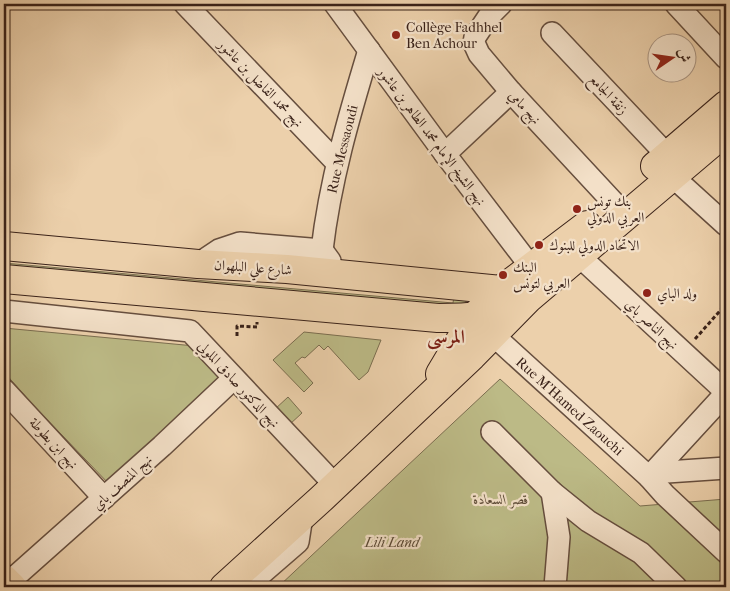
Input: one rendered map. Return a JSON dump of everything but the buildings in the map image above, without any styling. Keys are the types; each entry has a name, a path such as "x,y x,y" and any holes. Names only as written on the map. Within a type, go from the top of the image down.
{"main road":[{"path":"423,400 483,326 497,312 529,298 578,256 669,166 726,105"},
{"path":"224,587 472,356 476,338 501,290 614,203 726,131"},
{"name":"شارع علي البلهوان","path":"4,246 501,290"},
{"path":"4,280 438,318 483,326"},
{"path":"470,288 483,326"}],"street":[{"name":"نهج محمد الفاضل بن عاشور","path":"185,4 337,163"},
{"name":"نهج الشيخ الإمام محمد الطاهر بن عاشور","path":"335,4 531,267"},
{"name":"نهج مامي","path":"501,4 489,16 475,37 474,42 479,54 511,92 614,203"},
{"path":"676,4 726,58"},
{"name":"زنقة الجامع","path":"552,33 669,166 726,224"},
{"name":"Rue Messaoudi","path":"322,250 324,227 343,136 369,50"},
{"path":"445,154 511,92"},
{"path":"198,264 212,254 236,243 322,250 337,274"},
{"name":"نهج الناصر باي","path":"578,256 726,392"},
{"name":"نهج الدكتور صادق الملولي","path":"4,311 190,331 233,379 335,485"},
{"name":"Rue M'Hamed Zaouchi","path":"483,326 650,475 665,495 726,552"},
{"name":"نهج المنصف باي","path":"8,583 104,498 233,379"},
{"name":"نهج ابن بطوطة","path":"4,390 104,498"},
{"path":"650,475 726,392"},
{"path":"492,432 552,492 588,520 641,553 676,587"},
{"path":"650,475 726,468"},
{"path":"552,492 559,538 554,587"},
{"path":"246,587 298,542 302,516"}],"path":[{"path":"683,353 726,304"}],"green space":[{"path":"4,263 453,303 454,296 466,300 466,308 4,272"},
{"path":"4,328 195,346 223,374 110,485 4,372"},
{"path":"304,332 381,340 368,372 359,380 328,346 324,350 319,345 305,358 302,357 295,363 313,383 304,392 273,360"},
{"name":"قصر السعادة","path":"500,379 640,506 726,499 726,587 278,587"},
{"path":"288,397 302,413 289,425 274,410"}],"place":[{"name":"Collège Fadhhel Ben Achour","path":"396,35"},
{"name":"بنك تونس العربي الدولي","path":"577,209"},
{"name":"الاتحاد الدولي للبنوك","path":"539,245"},
{"name":"البنك العربي لتونس","path":"503,275"},
{"name":"ولد الباي","path":"647,293"}],"district":[{"name":"المرسى","path":"446,336"}],"park label":[{"name":"Lili Land","path":"392,542"}]}
